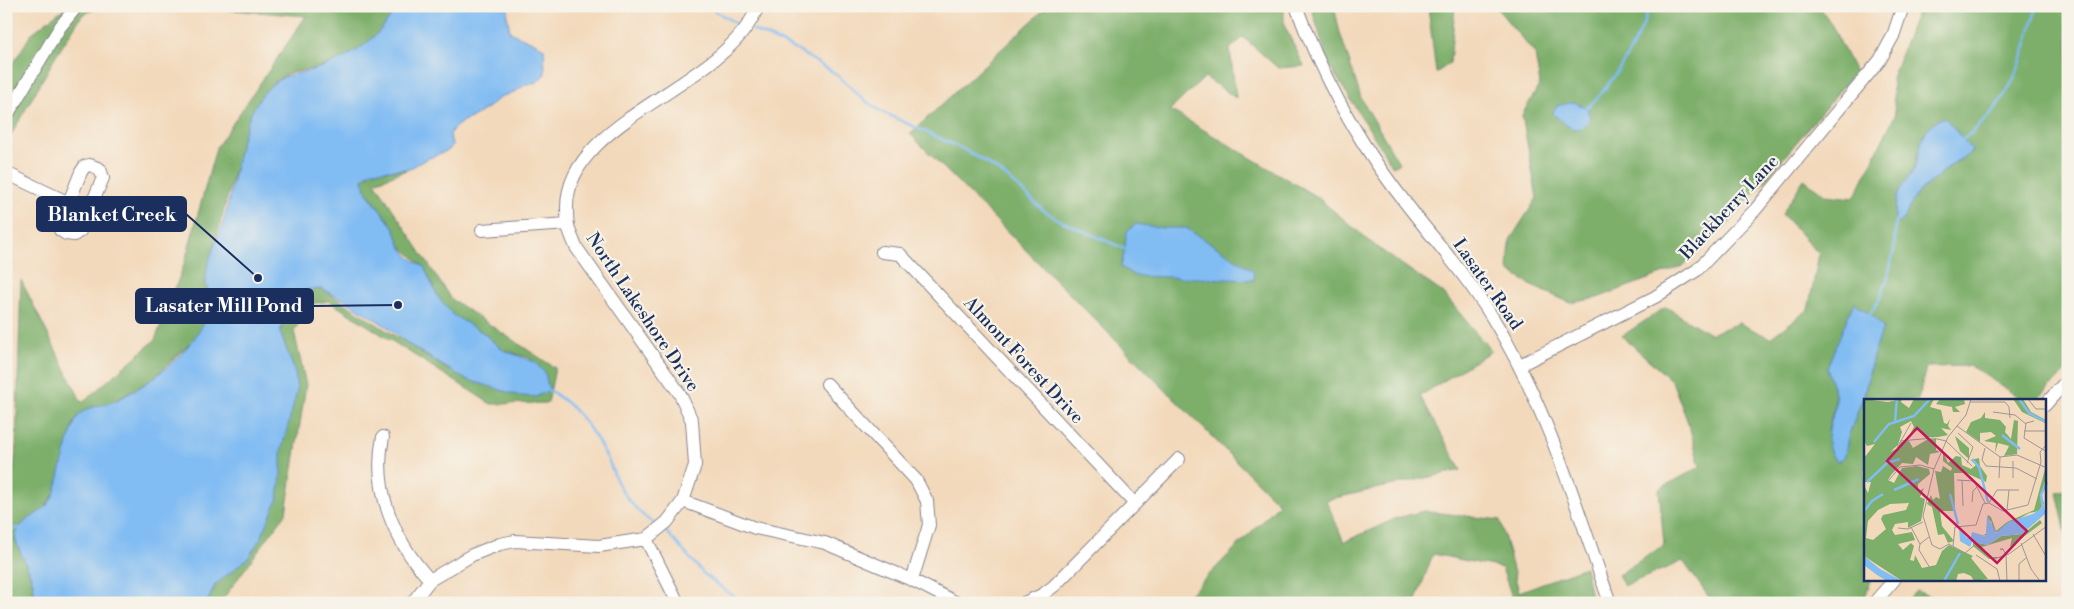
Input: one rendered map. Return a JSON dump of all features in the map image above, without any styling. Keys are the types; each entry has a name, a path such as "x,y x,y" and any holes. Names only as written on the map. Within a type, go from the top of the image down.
{"street":[{"path":"6,117 60,27 77,6"},
{"name":"North Lakeshore Drive","path":"646,539 667,522 683,501 695,465 692,421 680,394 576,247 568,224 568,193 578,168 587,155 612,132 697,72 730,46 746,29 758,6"},
{"name":"Lasater Road","path":"1296,6 1326,80 1355,131 1393,186 1479,296 1520,366 1557,449 1610,603"},
{"name":"Blackberry Lane","path":"1520,366 1655,298 1697,270 1756,210 1880,60 1893,36 1903,6"},
{"path":"85,166 95,166 100,169 103,178 80,231 74,235 66,234 60,230 60,224 68,202 85,166"},
{"path":"6,173 68,202"},
{"path":"482,230 568,224"},
{"name":"Almont Forest Drive","path":"882,252 900,254 1136,504"},
{"path":"2046,404 2068,378"},
{"path":"827,384 916,480 927,501 929,525 912,580"},
{"path":"383,437 379,454 379,469 386,508 400,540 416,565 430,580"},
{"path":"1024,603 1042,595 1054,586 1179,459"},
{"path":"683,501 754,528 826,543 912,580 957,603"},
{"path":"412,603 430,580 485,548 515,541 599,546 646,539 678,603"},
{"path":"1874,603 1892,582"}],"green space":[{"path":"67,6 102,6 82,15 53,61 6,144 6,75 32,33"},
{"path":"184,6 397,6 382,28 364,46 330,64 288,74 276,81 259,100 245,131 207,272 206,283 210,304 208,315 195,338 154,378 115,401 82,413 74,422 55,493 43,510 19,528 35,596 33,603 6,603 6,537 16,450 21,280 82,403 155,340 184,265 216,148 306,16"},
{"path":"1048,6 1284,6 1284,25 1304,66 1278,68 1243,37 1230,49 1236,98 1205,77 1170,110 1317,197 1378,248 1443,293 1491,351 1420,396 1461,470 1326,500 1344,542 1397,518 1424,511 1500,520 1519,592 1585,567 1592,603 1514,603 1502,568 1433,554 1415,603 1181,603 1279,504 910,134"},
{"path":"1311,6 1334,6 1340,33 1361,98 1399,163 1393,167 1329,65"},
{"path":"1428,6 1455,6 1450,63 1436,73"},
{"path":"1495,6 1819,6 1830,22 1855,72 1726,227 1683,266 1597,298 1571,303 1532,286 1508,270 1510,240 1537,198 1522,115 1540,84 1535,54"},
{"path":"1919,6 2068,6 2068,369 2038,399 2021,399 1971,366 1926,367 1918,399 1864,399 1864,582 1870,582 1863,603 1713,603 1683,561 1624,586 1618,575 1664,545 1659,489 1700,467 1689,425 1672,381 1622,336 1666,307 1710,334 1739,323 1770,338 1808,310 1819,254 1782,214 1804,179 1825,195 1854,198 1895,115 1892,78","holes":["1955,128 1962,140 1972,150 1971,153 1924,187 1913,199 1903,220 1895,222 1895,208 1898,195 1914,168 1917,154","1854,303 1869,316 1873,356 1864,395 1848,437 1845,455 1828,430 1834,407 1841,336"]},
{"path":"409,169 375,182 451,299 555,368 548,403 491,404 329,301 310,304 294,331 306,385 286,513 220,603 207,603 281,452 295,372 280,332 289,306 306,290 322,289 448,370 540,394 549,390 530,358 503,350 482,332 453,316 438,297 424,267 400,245 394,228 367,192 363,180 373,171"},
{"path":"2068,489 2068,543 2057,492"},
{"path":"1916,591 1947,603 1904,603"}],"water":[{"path":"397,6 509,6 507,15 510,32 544,48 545,74 537,82 525,85 513,93 502,96 487,108 463,121 452,130 450,135 452,145 449,150 424,160 409,169 373,171 365,176 363,180 367,193 394,228 400,245 409,257 424,267 438,297 453,315 482,332 503,350 535,362 545,373 549,390 536,397 520,396 465,379 411,346 386,326 346,301 322,289 306,290 295,298 289,306 280,332 295,372 297,391 281,452 281,476 278,498 261,538 248,558 215,585 207,603 33,603 34,587 32,578 15,538 18,530 23,523 43,509 52,498 73,426 81,413 117,400 157,376 180,355 207,317 210,306 206,279 207,267 223,223 238,156 248,121 255,106 263,94 276,81 289,75 319,68 343,58 364,45 382,28"},
{"path":"1574,102 1587,108 1590,118 1586,124 1577,129 1563,123 1553,112 1556,106"},
{"path":"1944,117 1972,150 1919,191 1903,220 1899,223 1895,222 1895,209 1899,192 1915,168 1923,137 1930,126"},
{"path":"1136,224 1162,228 1186,228 1253,270 1254,280 1135,276 1121,267 1126,233"},
{"path":"1854,302 1883,328 1873,356 1864,395 1848,437 1845,456 1837,462 1828,445 1835,393 1827,367"}],"waterway":[{"path":"707,6 740,26"},
{"path":"1585,109 1614,77 1624,62 1640,31 1648,6"},
{"path":"1961,141 1987,118 2008,90 2021,61 2037,6"},
{"path":"753,30 795,49 836,74 863,99 882,112 961,148 989,164 1009,179 1043,210 1059,220 1125,249"},
{"path":"1868,318 1881,296 1887,280 1894,250 1896,220"},
{"path":"546,389 566,402 583,419 603,449 618,484 637,510 655,524"},
{"path":"6,530 21,528"},
{"path":"664,529 704,574 742,603"}],"place":[{"name":"Blanket Creek","path":"258,278"},
{"name":"Lasater Mill Pond","path":"398,305"}]}
